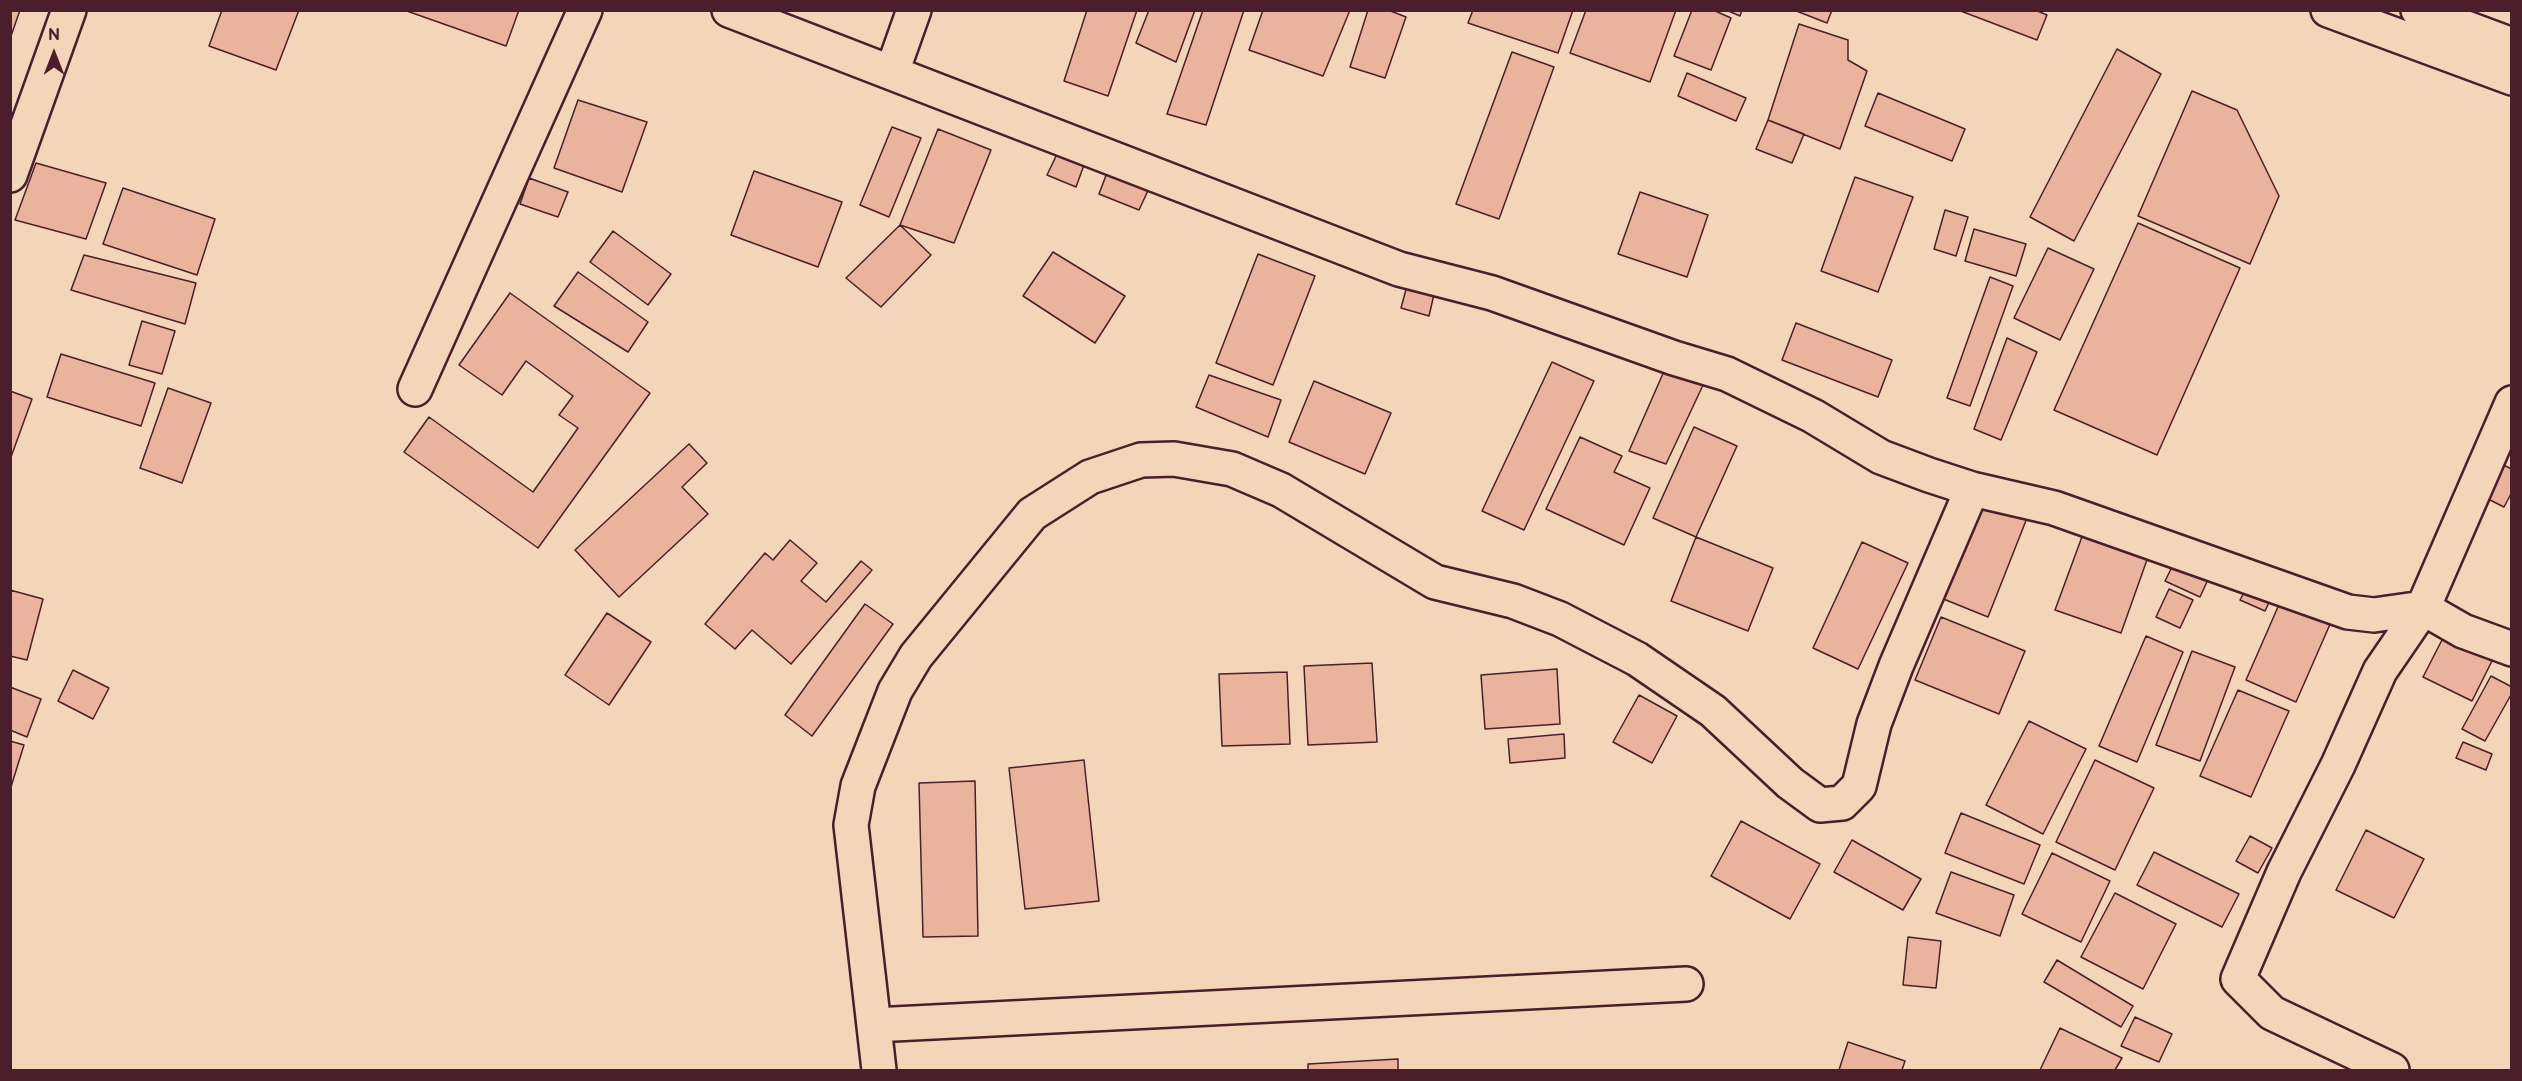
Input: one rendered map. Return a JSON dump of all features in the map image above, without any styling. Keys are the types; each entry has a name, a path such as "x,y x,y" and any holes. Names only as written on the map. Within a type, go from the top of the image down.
{"street":[{"path":"10,175 69,10"},
{"path":"415,389 585,10"},
{"path":"729,10 1399,269 1492,293 1663,355 1727,374 1813,416 1881,457 1972,489 2054,508 2348,612 2374,615 2423,608 2463,631 2511,649"},
{"path":"892,72 914,10"},
{"path":"2328,10 2511,78"},
{"path":"2418,10 2511,45"},
{"path":"2392,1071 2272,1013 2238,979 2284,872 2338,765 2380,671 2423,608 2511,403"},
{"path":"879,1071 851,825 858,786 895,691 916,656 1032,514 1090,477 1141,460 1174,459 1232,469 1281,490 1435,582 1532,608 1560,619 1637,659 1713,711 1790,783 1820,806 1842,803 1859,786 1874,724 1896,666 1972,489"},
{"path":"874,1025 1686,984"}],"building":[{"path":"10,10 20,10 10,39"},
{"path":"222,10 299,10 276,70 209,46"},
{"path":"404,10 519,10 506,46"},
{"path":"1087,10 1137,10 1108,96 1064,81"},
{"path":"1149,10 1195,10 1176,62 1136,43"},
{"path":"1203,10 1244,10 1206,125 1167,114"},
{"path":"1263,10 1350,10 1323,76 1249,50"},
{"path":"1368,10 1388,10 1406,17 1385,78 1350,67"},
{"path":"1473,10 1573,10 1558,53 1468,23"},
{"path":"1586,10 1676,10 1650,82 1570,53"},
{"path":"1692,10 1713,10 1731,18 1711,70 1674,56"},
{"path":"1726,10 1742,10 1740,16"},
{"path":"1794,10 1832,10 1827,23"},
{"path":"1958,10 2035,10 2047,15 2037,40"},
{"path":"1799,24 1848,40 1848,60 1867,71 1840,149 1768,120"},
{"path":"2117,49 2161,74 2074,241 2030,217"},
{"path":"1512,52 1554,67 1499,219 1456,204"},
{"path":"1687,73 1746,98 1736,121 1678,96"},
{"path":"2192,91 2237,110 2279,196 2250,264 2138,216"},
{"path":"1878,93 1965,129 1952,161 1865,126"},
{"path":"578,100 647,122 622,192 554,168"},
{"path":"1768,120 1804,134 1792,163 1756,149"},
{"path":"892,127 921,138 889,217 860,205"},
{"path":"938,129 991,150 954,243 900,225"},
{"path":"1058,152 1084,165 1076,187 1047,175"},
{"path":"36,163 106,183 86,239 15,220"},
{"path":"1108,170 1151,184 1139,210 1099,194"},
{"path":"754,171 842,202 818,267 731,235"},
{"path":"1855,177 1913,197 1878,292 1821,271"},
{"path":"529,178 568,192 558,217 520,204"},
{"path":"123,188 215,219 197,275 103,244"},
{"path":"1640,192 1708,215 1687,277 1618,254"},
{"path":"1945,210 1968,217 1956,256 1934,249"},
{"path":"2138,223 2240,268 2157,455 2054,410"},
{"path":"900,225 931,255 881,307 846,278"},
{"path":"1974,229 2026,244 2016,276 1965,261"},
{"path":"613,231 671,274 648,305 590,262"},
{"path":"2048,248 2094,269 2060,340 2014,318"},
{"path":"1053,252 1125,296 1095,343 1023,296"},
{"path":"1258,254 1315,276 1273,385 1216,363"},
{"path":"84,255 196,283 185,324 71,290"},
{"path":"578,272 648,322 628,352 554,306"},
{"path":"1990,277 2013,286 1970,406 1947,398"},
{"path":"1408,282 1435,290 1429,316 1401,308"},
{"path":"510,293 650,393 538,548 404,452 429,417 533,492 578,428 559,415 573,396 526,361 502,395 459,365"},
{"path":"142,321 175,331 162,374 129,365"},
{"path":"1796,323 1892,360 1878,397 1782,360"},
{"path":"2007,338 2037,352 2001,440 1974,429"},
{"path":"61,354 155,383 141,426 47,397"},
{"path":"1552,362 1594,381 1524,530 1482,511"},
{"path":"1665,369 1704,383 1666,464 1629,451"},
{"path":"1209,375 1281,400 1268,437 1196,407"},
{"path":"1314,381 1391,413 1365,474 1289,442"},
{"path":"168,388 211,403 182,483 140,468"},
{"path":"10,391 32,399 11,457 10,457"},
{"path":"1694,427 1737,446 1696,537 1653,518"},
{"path":"1580,437 1622,456 1614,472 1650,488 1624,545 1546,509"},
{"path":"689,444 707,463 682,487 708,514 619,597 575,550"},
{"path":"2501,464 2512,469 2512,492 2504,507 2484,497"},
{"path":"1980,499 2027,518 1988,617 1941,598"},
{"path":"2083,534 2148,557 2121,633 2055,610"},
{"path":"1696,537 1773,568 1748,631 1671,601"},
{"path":"790,540 817,563 801,581 826,602 861,561 872,570 791,664 752,630 735,649 705,624 765,553 773,560"},
{"path":"1862,542 1908,563 1858,669 1813,648"},
{"path":"2177,557 2211,573 2200,597 2165,581"},
{"path":"2249,583 2273,594 2265,611 2240,600"},
{"path":"2169,589 2193,600 2180,628 2156,617"},
{"path":"10,590 43,599 27,660 10,656"},
{"path":"2281,600 2331,622 2296,702 2246,680"},
{"path":"865,604 893,624 812,736 785,715"},
{"path":"607,613 651,642 609,705 565,675"},
{"path":"1941,617 2025,651 1999,714 1915,680"},
{"path":"2146,636 2183,652 2137,762 2099,746"},
{"path":"2444,636 2492,661 2472,701 2423,677"},
{"path":"2192,651 2235,667 2200,761 2156,745"},
{"path":"1372,663 1377,742 1308,745 1304,666"},
{"path":"1557,669 1560,724 1485,729 1481,675"},
{"path":"73,670 109,688 93,719 58,701"},
{"path":"1287,672 1290,744 1222,746 1219,674"},
{"path":"2491,676 2512,687 2512,693 2485,741 2462,729"},
{"path":"10,687 41,699 27,737 10,730"},
{"path":"2238,690 2289,711 2251,797 2200,776"},
{"path":"1639,695 1677,716 1652,763 1613,742"},
{"path":"2029,721 2086,749 2043,834 1986,805"},
{"path":"1564,734 1565,758 1510,763 1508,739"},
{"path":"10,741 24,745 10,790"},
{"path":"2463,742 2492,754 2486,770 2456,758"},
{"path":"1084,760 1099,901 1025,909 1009,768"},
{"path":"2095,760 2154,788 2115,870 2056,842"},
{"path":"975,781 978,936 923,937 919,783"},
{"path":"1961,813 2040,845 2024,884 1945,853"},
{"path":"1741,821 1820,864 1790,919 1711,876"},
{"path":"2366,830 2424,859 2394,918 2336,890"},
{"path":"2250,836 2272,848 2258,873 2236,861"},
{"path":"1852,840 1921,879 1903,910 1834,872"},
{"path":"2154,852 2239,894 2222,927 2137,885"},
{"path":"2052,853 2110,881 2081,942 2022,914"},
{"path":"1951,872 2014,895 2000,936 1936,913"},
{"path":"2115,893 2176,924 2143,989 2081,957"},
{"path":"1908,937 1941,941 1936,988 1903,985"},
{"path":"2057,960 2133,1006 2121,1027 2044,982"},
{"path":"2135,1017 2172,1034 2159,1062 2121,1046"},
{"path":"2060,1028 2122,1058 2115,1070 2040,1070"},
{"path":"1848,1042 1905,1061 1902,1070 1839,1070"},
{"path":"1398,1059 1398,1070 1308,1070 1308,1064"}]}
